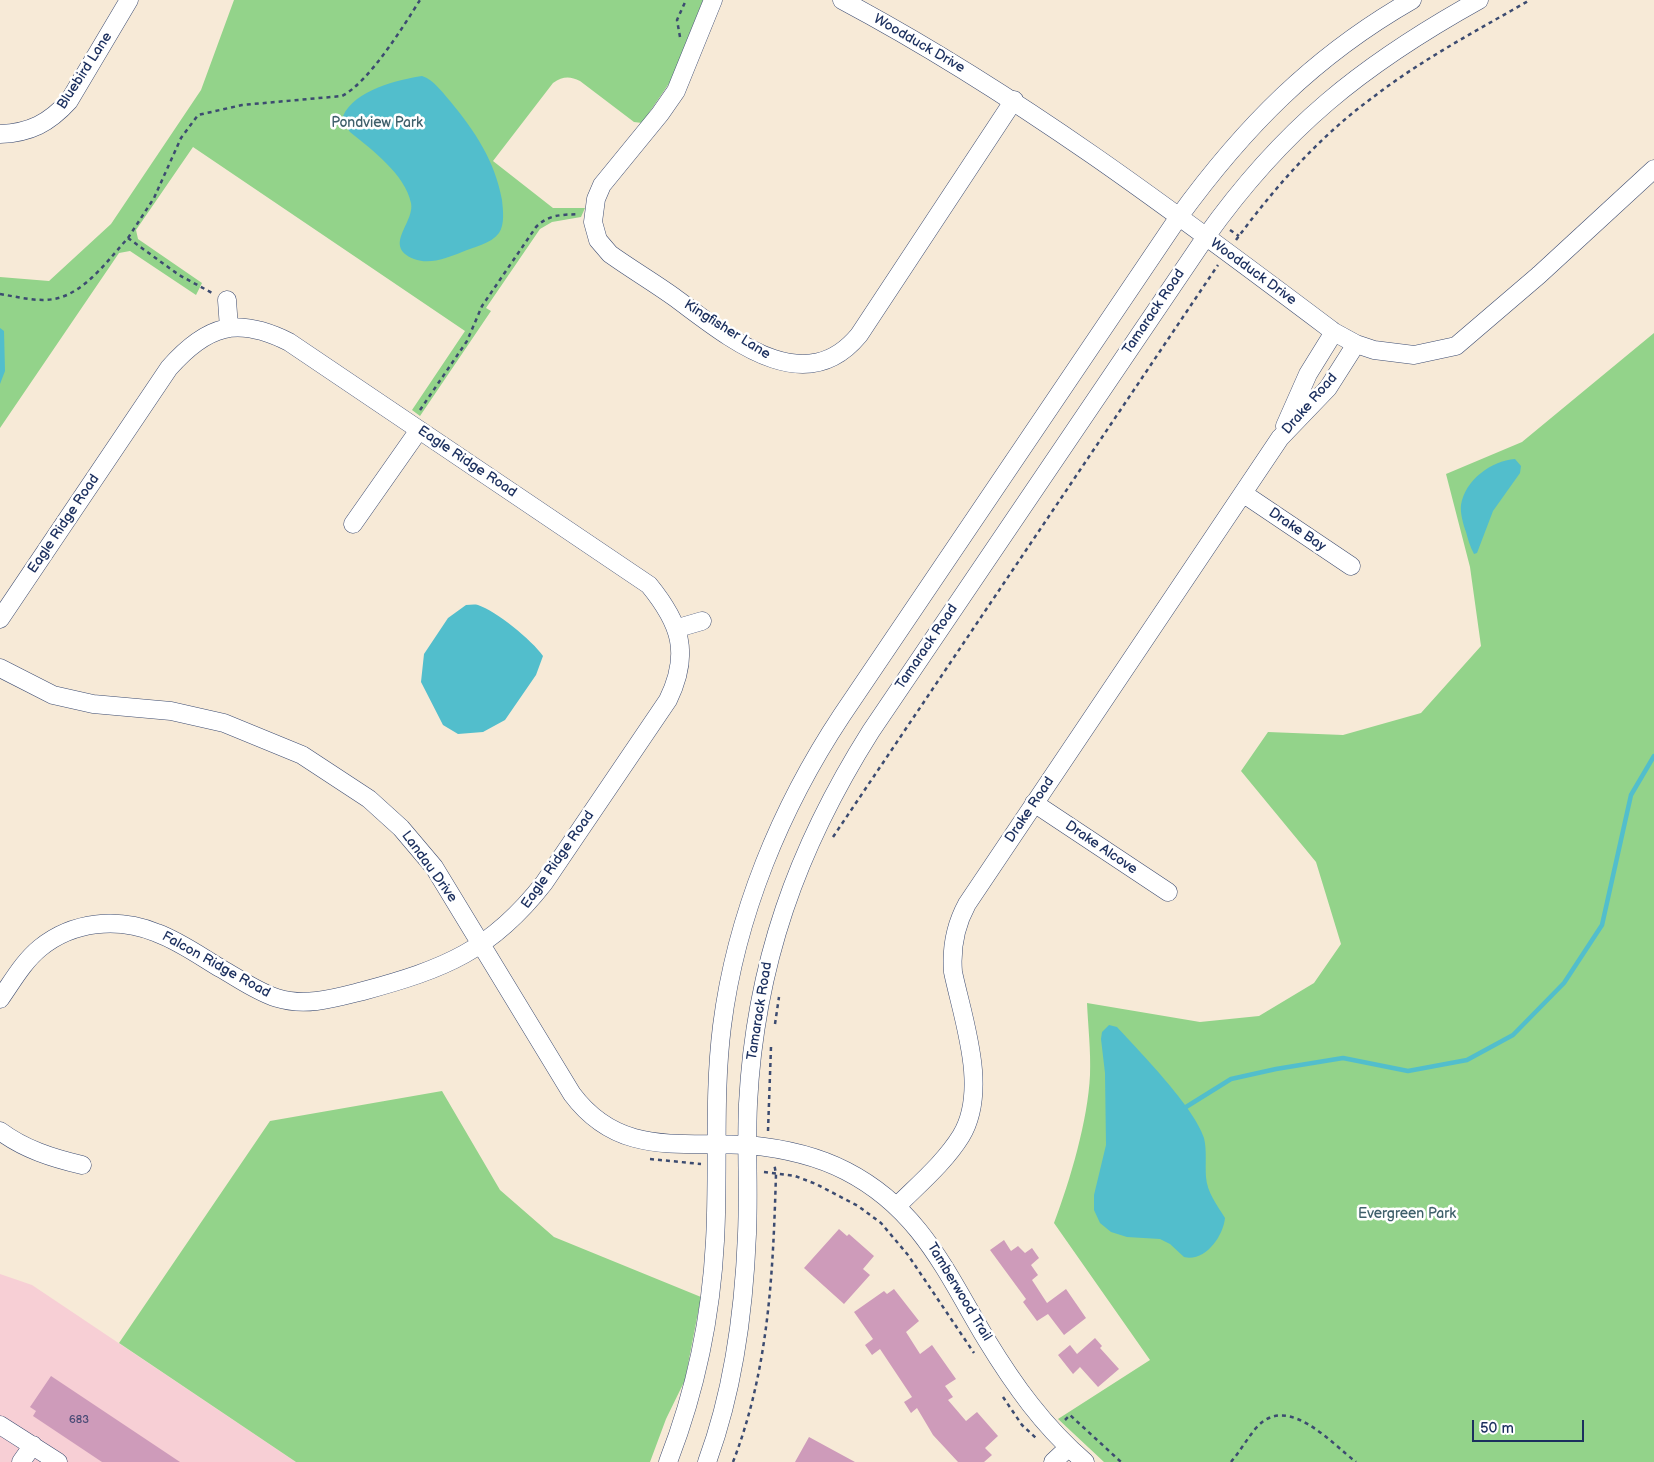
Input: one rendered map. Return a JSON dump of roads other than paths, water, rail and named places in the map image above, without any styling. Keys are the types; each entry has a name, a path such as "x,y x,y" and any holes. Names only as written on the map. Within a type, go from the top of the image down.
{"street":[{"name":"Bluebird Lane","path":"0,134 23,132 57,114 69,101 129,0"},
{"name":"Kingfisher Lane","path":"713,0 676,91 660,114 602,185 596,199 593,222 598,240 610,254 760,354 778,362 814,364 848,349 1014,100"},
{"name":"Woodduck Drive","path":"842,0 896,29 1014,100 1334,332 1356,344 1374,350 1414,355 1456,346 1539,275 1654,169"},
{"path":"668,1462 693,1390 707,1327 715,1243 718,1065 730,983 746,920 762,871 794,798 824,742 1178,218 1223,158 1266,111 1343,45 1412,0"},
{"name":"Tamarack Road","path":"707,1462 724,1407 739,1337 747,1232 747,1145 756,1027 770,955 793,882 824,812 871,731 1205,238 1249,180 1316,110 1343,87 1424,31 1478,0"},
{"path":"0,134 0,143"},
{"path":"227,300 229,328"},
{"name":"Eagle Ridge Road","path":"0,619 169,368 187,348 207,334 229,328 250,327 270,333 289,342 649,586 670,611 678,628 681,655 677,682 668,700 523,911 482,944"},
{"name":"Drake Road","path":"897,1206 952,1150 970,1118 974,1100 974,1081 953,972 952,954 959,919 1034,803 1280,438 1308,374 1334,332"},
{"name":"Drake Road","path":"1280,438 1328,388 1356,344"},
{"path":"353,524 415,427"},
{"name":"Drake Bay","path":"1244,494 1351,566"},
{"path":"678,628 702,621"},
{"name":"Landau Drive","path":"0,668 53,695 93,704 171,711 224,723 302,755 369,799 401,828 434,867 572,1094 592,1118 619,1134 639,1141 662,1144 716,1145"},
{"name":"Drake Alcove","path":"1034,803 1168,892"},
{"name":"Falcon Ridge Road","path":"0,999 23,965 39,948 58,935 96,923 121,923 140,926 160,933 271,995 301,1002 329,1000 411,978 453,961 482,944"},
{"path":"0,1130 12,1140 50,1158 82,1165"},
{"name":"Tamberwood Trail","path":"716,1145 747,1145 770,1148 813,1158 845,1171 870,1186 897,1206 936,1252 1013,1381 1048,1428 1085,1462"},
{"path":"1,1428 33,1444 58,1462"},
{"path":"21,1462 33,1444"},
{"path":"1053,1462 1068,1448"}],"water":[{"path":"422,76 434,83 476,135 489,159 499,186 503,212 501,229 496,237 482,245 432,261 414,259 405,254 401,248 400,241 411,211 408,192 386,163 350,132 345,125 343,116 357,99 367,93 401,80"},
{"path":"0,328 4,331 5,371 0,384"},
{"path":"1515,459 1521,466 1520,473 1493,511 1477,553 1474,554 1462,518 1461,505 1463,496 1480,473 1497,464"},
{"path":"466,605 478,605 494,613 522,634 543,656 536,675 505,720 483,732 458,734 443,725 421,682 424,654 448,618"},
{"path":"1109,1025 1117,1027 1179,1096 1199,1126 1204,1138 1208,1188 1225,1218 1217,1240 1206,1252 1199,1256 1192,1258 1184,1257 1170,1244 1160,1239 1127,1237 1111,1232 1100,1223 1094,1210 1094,1195 1106,1145 1105,1073 1101,1039 1102,1032"}],"waterway":[{"path":"1186,1107 1231,1079 1276,1069 1343,1058 1408,1071 1467,1060 1513,1035 1564,983 1602,925 1631,795 1654,756"}],"park label":[{"name":"Pondview Park","path":"377,123"},
{"name":"Evergreen Park","path":"1407,1214"}]}
